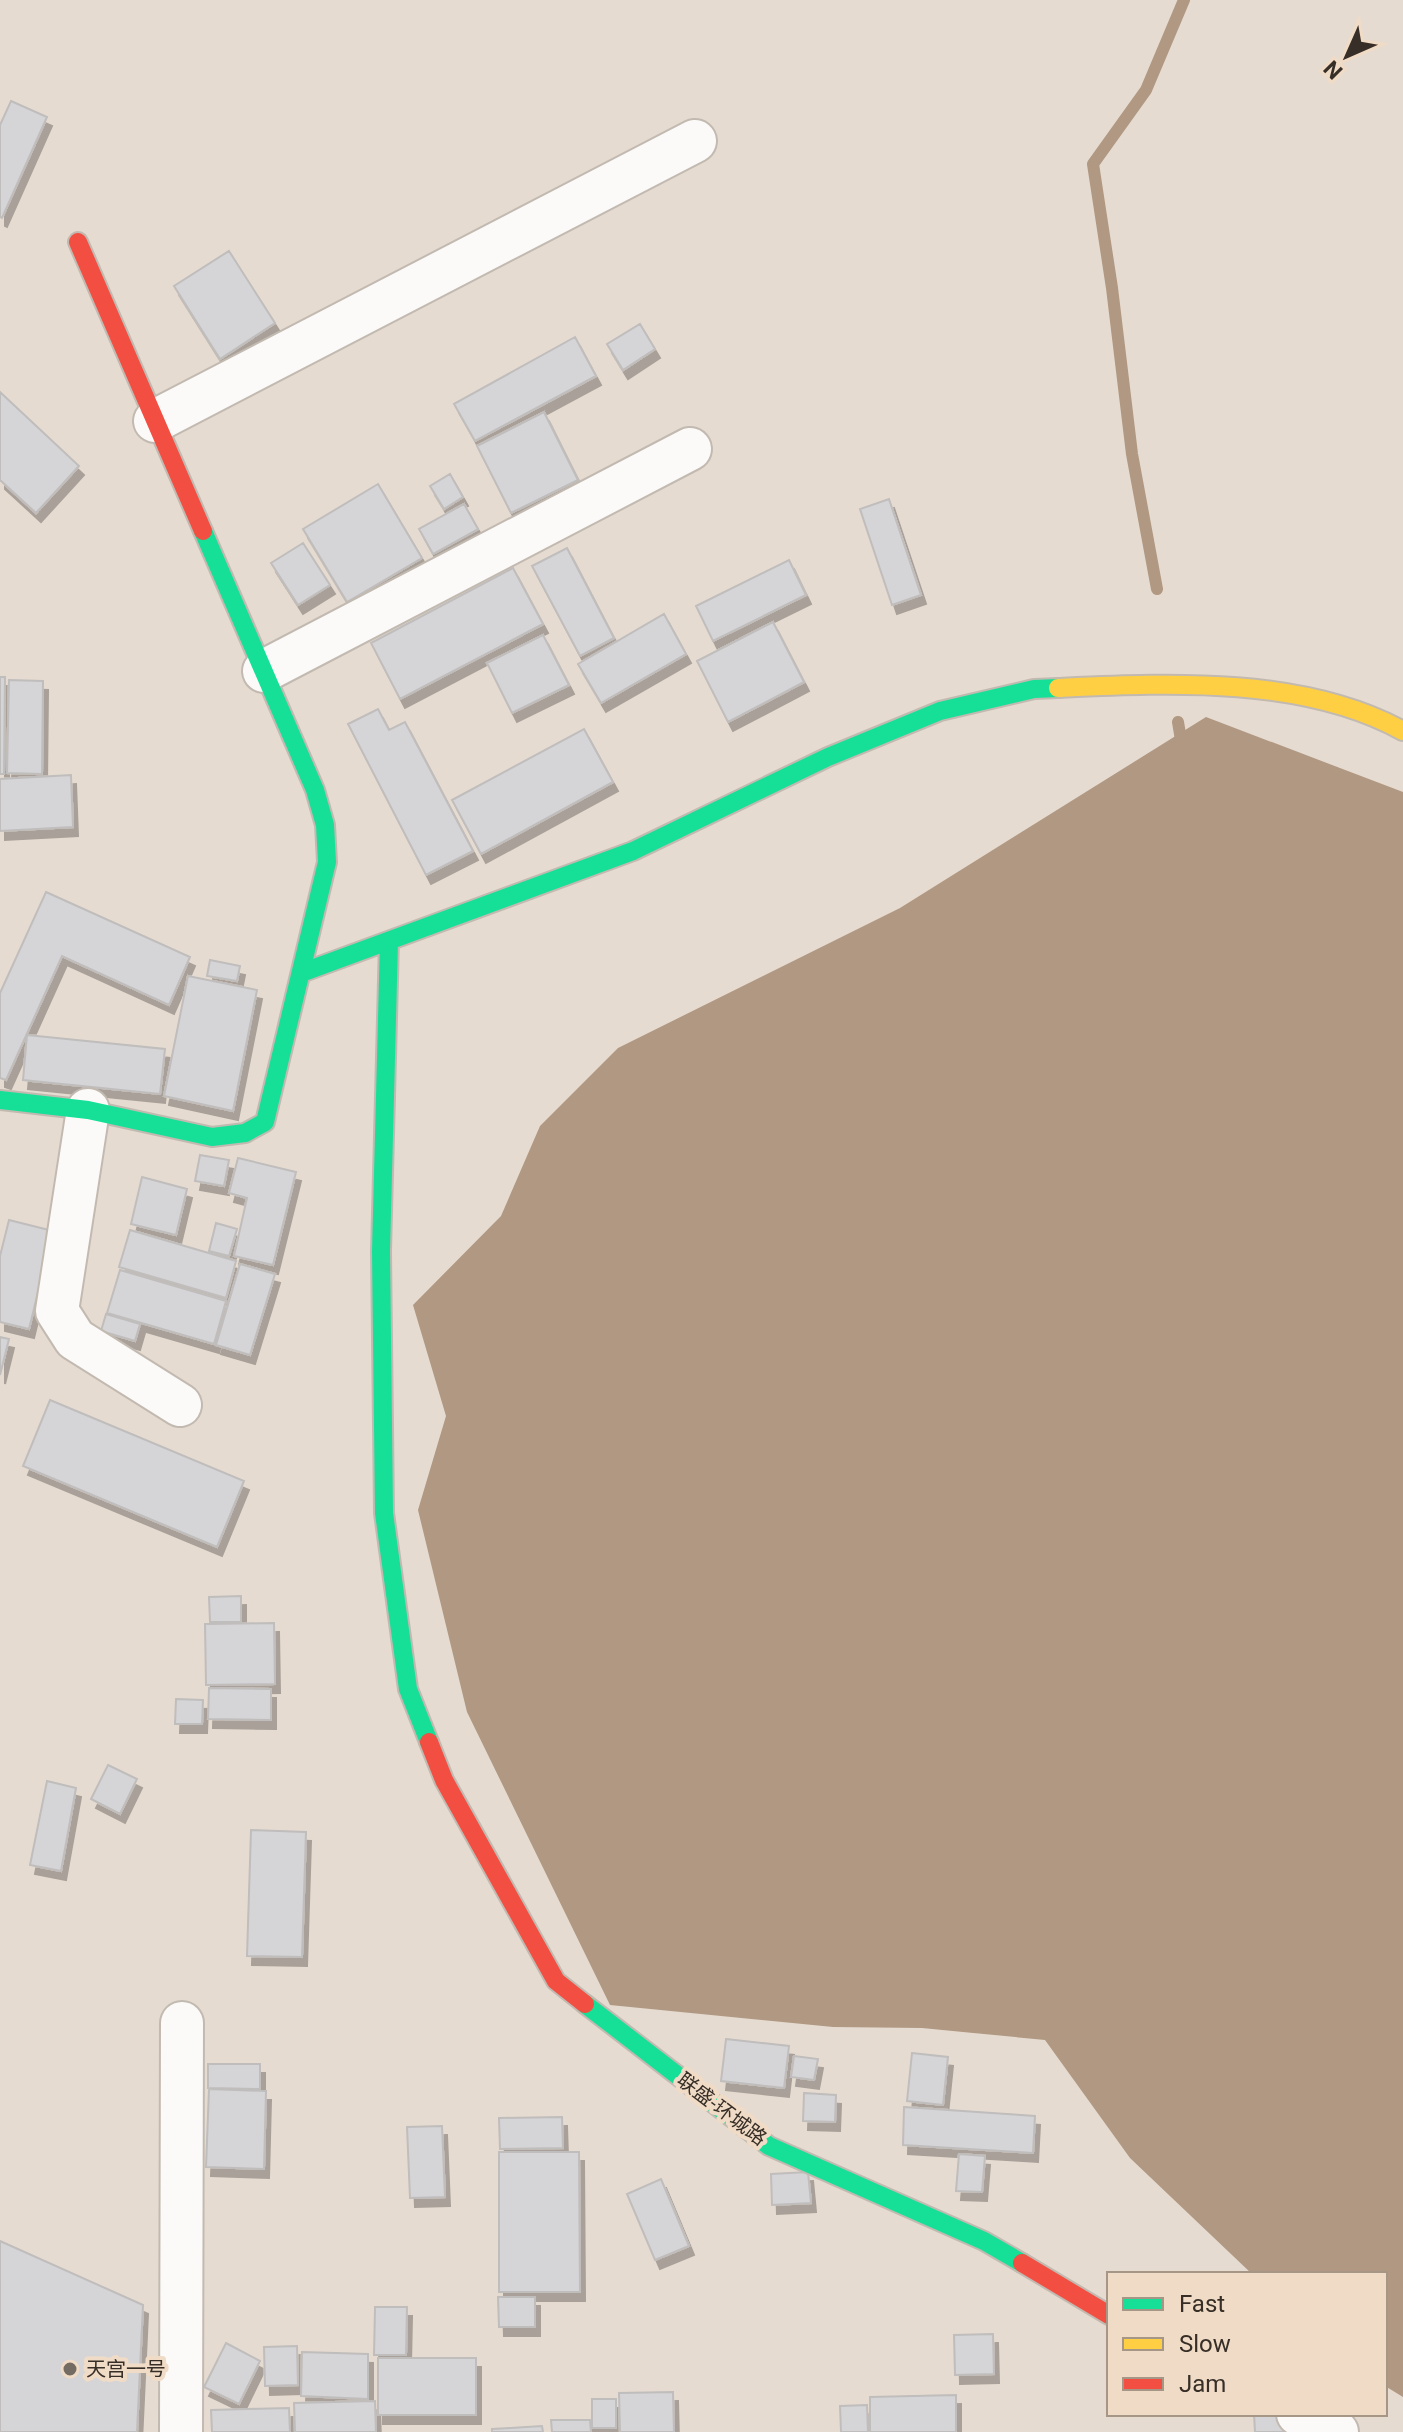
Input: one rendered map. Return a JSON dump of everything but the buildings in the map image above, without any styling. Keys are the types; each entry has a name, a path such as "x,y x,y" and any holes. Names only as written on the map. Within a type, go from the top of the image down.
{"street":[{"path":"155,421 695,141"},
{"path":"0,1100 88,1110 212,1137 245,1133 265,1122 327,862 325,825 315,790 78,242"},
{"path":"264,671 690,449"},
{"path":"301,973 633,851 828,757 940,711 1034,689 1123,685 1232,687 1323,699 1383,720 1403,731"},
{"name":"联盛-环城路","path":"389,941 381,1251 384,1513 408,1689 444,1780 556,1981 769,2146 984,2241 1107,2314"},
{"path":"88,1110 57,1311 75,1339 180,1405"},
{"path":"181,2432 182,2023"},
{"path":"1302,2416 1337,2432"}],"shaded area":[{"path":"1206,717 1403,792 1403,2397 1387,2387 1387,2272 1250,2272 1130,2158 1045,2040 922,2028 833,2027 610,2005 467,1712 418,1510 446,1416 413,1305 501,1216 540,1126 618,1048 900,908"}],"waterway":[{"path":"1157,589 1132,454 1093,164 1146,90 1184,0"},
{"path":"1178,722 1182,746"}],"traffic: fast":[{"path":"0,1100 88,1110 212,1137 245,1133 265,1122 327,862 325,825 315,790 203,531"},
{"path":"301,973 633,851 828,757 940,711 1034,689 1058,688"},
{"path":"389,941 381,1251 384,1513 408,1689 429,1742"},
{"path":"585,2004 769,2146 984,2241 1022,2263"}],"traffic: slow":[{"path":"1058,688 1190,685 1279,692 1323,700 1364,713 1403,731"}],"traffic: jam":[{"path":"78,242 203,531"},
{"path":"429,1742 444,1780 556,1981 585,2004"},
{"path":"1022,2263 1107,2314"}],"place":[{"name":"天宫一号","path":"70,2369"}]}
